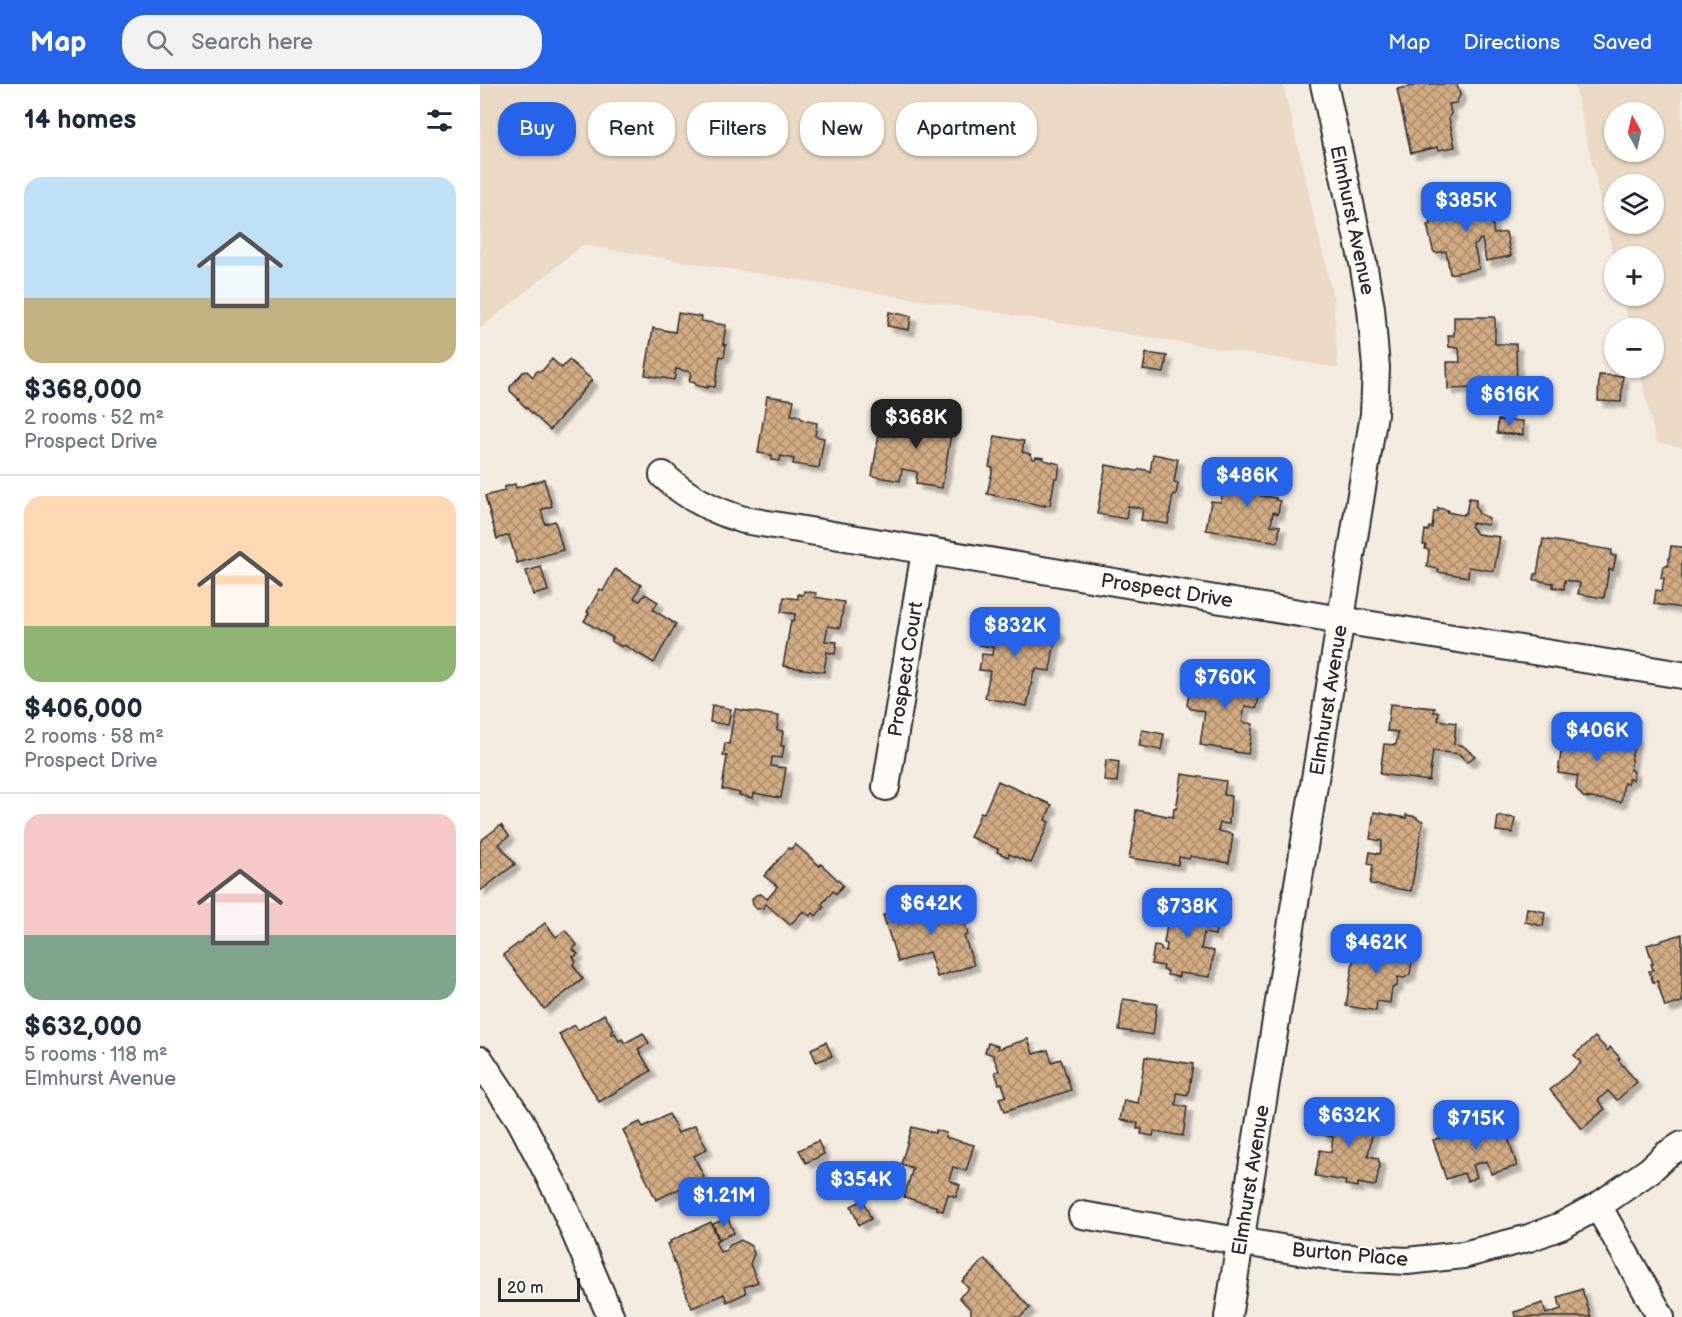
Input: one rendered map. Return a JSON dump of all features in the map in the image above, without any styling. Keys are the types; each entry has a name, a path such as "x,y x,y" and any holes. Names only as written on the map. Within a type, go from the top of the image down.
{"street":[{"name":"Elmhurst Avenue","path":"1228,1317 1374,414 1376,368 1371,308 1324,84"},
{"name":"Prospect Drive","path":"663,475 693,499 724,514 744,520 1682,675"},
{"name":"Prospect Court","path":"886,787 925,551"},
{"path":"480,1060 520,1120 558,1193 611,1317"},
{"name":"Burton Place","path":"1082,1215 1335,1257 1407,1261 1463,1255 1529,1238 1561,1226 1598,1206 1682,1145"},
{"path":"1598,1206 1661,1317"}],"shaded area":[{"path":"480,84 1283,84 1333,297 1338,368 583,245 480,329"},
{"path":"1574,84 1682,84 1682,447 1656,442 1641,378 1664,378 1664,318 1628,318 1624,306 1664,306 1664,246 1611,246 1608,234 1664,234 1664,174 1604,174 1604,216"}],"building":[{"path":"1422,84 1457,84 1460,95 1456,103 1449,104 1451,113 1449,118 1455,147 1439,150 1438,147 1411,153 1397,89"},
{"path":"1460,196 1466,201 1487,196 1494,234 1506,232 1511,256 1486,261 1482,239 1480,239 1474,245 1479,269 1450,274 1446,251 1435,253 1427,225 1431,224 1429,211 1444,208 1443,203 1447,202 1446,199"},
{"path":"889,312 911,316 909,330 887,326"},
{"path":"678,313 702,317 701,321 726,325 723,344 726,345 724,357 720,356 715,387 695,385 689,382 691,372 676,369 674,380 645,375 653,328 675,332"},
{"path":"1454,317 1495,317 1495,344 1516,344 1517,387 1490,387 1490,391 1478,391 1478,388 1448,389 1447,362 1460,362 1459,348 1449,347 1448,335 1454,335"},
{"path":"1146,353 1167,356 1164,373 1143,370"},
{"path":"552,359 562,368 569,360 592,380 550,430 518,400 510,391 510,387 523,372 527,371 533,377 537,371 542,371"},
{"path":"1599,375 1604,375 1604,378 1623,378 1621,402 1598,401"},
{"path":"767,396 794,400 791,415 817,423 815,436 824,438 819,468 793,464 794,459 781,456 780,461 772,460 772,455 758,453"},
{"path":"919,411 949,415 953,422 942,488 916,484 917,472 902,469 900,481 872,476 880,428 910,433 912,416"},
{"path":"1498,420 1523,421 1523,435 1497,433"},
{"path":"995,436 1024,441 1022,452 1030,454 1033,459 1044,458 1044,460 1060,464 1050,505 1045,506 987,494 993,468 989,467"},
{"path":"1153,454 1178,459 1174,482 1178,483 1176,495 1173,494 1168,524 1141,520 1143,509 1128,506 1126,519 1097,514 1106,465 1150,472"},
{"path":"1248,467 1258,472 1261,468 1272,470 1274,473 1272,486 1261,496 1276,498 1280,501 1278,514 1273,512 1271,525 1280,526 1278,542 1206,530 1211,501 1221,502 1223,489 1237,488 1236,490 1239,491 1244,487 1242,471"},
{"path":"544,479 552,506 541,510 545,524 555,521 563,550 517,563 509,535 497,539 485,496 504,491 504,487 515,484 516,488"},
{"path":"1469,498 1476,499 1479,514 1489,518 1488,525 1472,523 1471,527 1477,534 1500,537 1494,571 1469,567 1468,577 1438,572 1439,569 1427,567 1429,550 1425,549 1426,545 1423,545 1425,530 1432,528 1434,511 1438,511 1438,508 1462,515 1466,513"},
{"path":"1543,539 1612,550 1611,555 1616,556 1613,570 1609,569 1604,598 1578,594 1580,583 1565,580 1564,589 1553,587 1553,583 1534,580"},
{"path":"1671,546 1682,547 1682,608 1654,604 1656,590 1662,591 1663,566 1668,566"},
{"path":"541,567 548,591 533,595 526,571"},
{"path":"615,569 641,585 634,598 640,601 645,594 658,602 653,610 676,624 654,663 624,645 622,647 611,641 613,638 584,621 600,589 603,591"},
{"path":"804,591 816,593 815,597 844,602 840,628 828,626 825,641 837,642 835,654 827,652 824,672 783,666 791,620 794,621 795,614 781,612 784,597 798,599 798,594 803,595"},
{"path":"984,618 1033,623 1032,626 1057,630 1060,633 1059,638 1055,641 1050,671 1036,669 1036,672 1034,671 1027,706 985,698 990,671 979,670 982,654 992,655 993,647 979,645"},
{"path":"1219,671 1231,672 1230,677 1261,682 1257,708 1245,706 1242,722 1253,724 1248,754 1200,745 1205,711 1191,709 1187,705 1192,676 1212,679 1213,674 1219,675"},
{"path":"1390,704 1435,708 1434,712 1439,712 1438,720 1456,723 1454,744 1462,745 1475,756 1467,762 1459,754 1433,751 1429,781 1380,774 1384,744 1396,745 1398,732 1387,731"},
{"path":"712,705 731,709 728,725 710,722"},
{"path":"735,709 779,716 777,730 783,731 781,746 784,746 782,758 772,757 771,766 786,768 781,798 754,793 753,798 722,789 727,756 723,756 725,743 729,744"},
{"path":"1565,725 1594,729 1592,742 1608,744 1609,733 1635,736 1630,770 1634,771 1633,780 1628,779 1628,784 1624,783 1621,802 1583,797 1576,788 1578,776 1558,773"},
{"path":"1142,730 1164,734 1161,750 1139,746"},
{"path":"1106,760 1119,762 1117,782 1104,781"},
{"path":"1182,774 1226,781 1224,795 1231,796 1229,824 1220,823 1218,831 1233,834 1229,863 1190,856 1189,859 1179,857 1178,865 1129,858 1136,810 1173,817"},
{"path":"998,781 1052,805 1045,820 1049,822 1031,863 1009,854 1008,857 997,852 998,849 970,837"},
{"path":"1374,812 1406,818 1406,815 1417,817 1423,821 1411,891 1370,884 1373,865 1368,864 1370,852 1380,854 1382,841 1370,839"},
{"path":"1498,816 1515,818 1513,833 1496,831"},
{"path":"501,825 509,836 499,844 515,864 480,891 480,841"},
{"path":"795,844 843,885 836,894 833,891 821,905 824,907 816,916 813,913 810,916 803,911 790,925 766,904 763,908 757,909 752,899 761,894 767,899 775,890 777,886 764,876"},
{"path":"945,894 945,896 951,895 961,924 965,923 968,935 964,936 974,965 937,977 929,952 898,962 883,915 911,906 915,917 929,912 926,902"},
{"path":"1171,898 1219,906 1215,935 1204,933 1201,949 1214,951 1210,977 1179,973 1179,977 1167,975 1168,971 1163,970 1164,966 1151,964 1154,946 1166,951 1167,944 1164,943"},
{"path":"1527,908 1545,912 1543,926 1525,922"},
{"path":"545,923 556,937 565,930 577,945 573,949 578,954 573,957 576,962 573,965 583,979 544,1009 503,955"},
{"path":"1682,934 1682,1002 1665,1007 1657,981 1653,982 1649,971 1653,970 1651,964 1653,964 1647,945"},
{"path":"1356,943 1383,947 1384,944 1396,946 1396,950 1410,953 1413,956 1410,974 1404,978 1398,977 1397,986 1392,988 1390,1003 1377,1001 1376,1011 1346,1006"},
{"path":"1123,999 1157,1004 1153,1035 1119,1030"},
{"path":"604,1014 614,1030 612,1034 615,1033 619,1041 622,1039 625,1043 643,1033 649,1043 638,1049 651,1071 599,1102 559,1034 575,1025 578,1030"},
{"path":"1595,1037 1608,1051 1610,1047 1637,1082 1617,1100 1608,1091 1598,1100 1605,1109 1582,1129 1550,1090 1581,1063 1574,1055"},
{"path":"1028,1039 1033,1054 1048,1050 1052,1062 1061,1059 1071,1090 1004,1112 999,1098 1006,1096 995,1072 999,1071 993,1055 985,1052 988,1043 998,1046 997,1049"},
{"path":"826,1042 832,1056 816,1062 811,1049"},
{"path":"1145,1057 1193,1064 1188,1095 1177,1093 1176,1105 1187,1107 1183,1136 1154,1131 1153,1136 1141,1134 1142,1129 1137,1129 1138,1123 1120,1120 1124,1100 1138,1103"},
{"path":"1327,1105 1376,1114 1368,1156 1378,1158 1380,1164 1376,1185 1358,1183 1358,1187 1345,1185 1346,1181 1315,1176 1320,1150 1331,1152 1333,1137 1322,1135"},
{"path":"669,1114 678,1133 695,1125 707,1149 694,1156 704,1177 656,1200 623,1130 640,1122 643,1127"},
{"path":"1503,1122 1504,1126 1508,1124 1512,1136 1508,1137 1517,1166 1491,1174 1487,1161 1473,1165 1477,1177 1467,1181 1464,1173 1446,1179 1433,1140 1477,1126 1478,1129"},
{"path":"912,1127 935,1133 936,1130 946,1133 945,1137 974,1145 966,1171 953,1167 949,1180 960,1185 956,1197 948,1194 943,1211 937,1209 938,1207 904,1197 913,1168 901,1164"},
{"path":"818,1141 824,1154 806,1163 799,1150"},
{"path":"863,1200 871,1219 859,1225 851,1206"},
{"path":"728,1218 734,1233 719,1239 713,1224"},
{"path":"711,1222 720,1252 741,1240 751,1246 754,1254 750,1264 758,1282 744,1287 746,1293 727,1302 724,1294 692,1308 667,1244"},
{"path":"985,1259 1030,1308 1020,1317 974,1317 959,1297 969,1289 962,1281"},
{"path":"1582,1289 1591,1317 1515,1317 1514,1312 1543,1303 1546,1314 1561,1309 1558,1297"}]}
